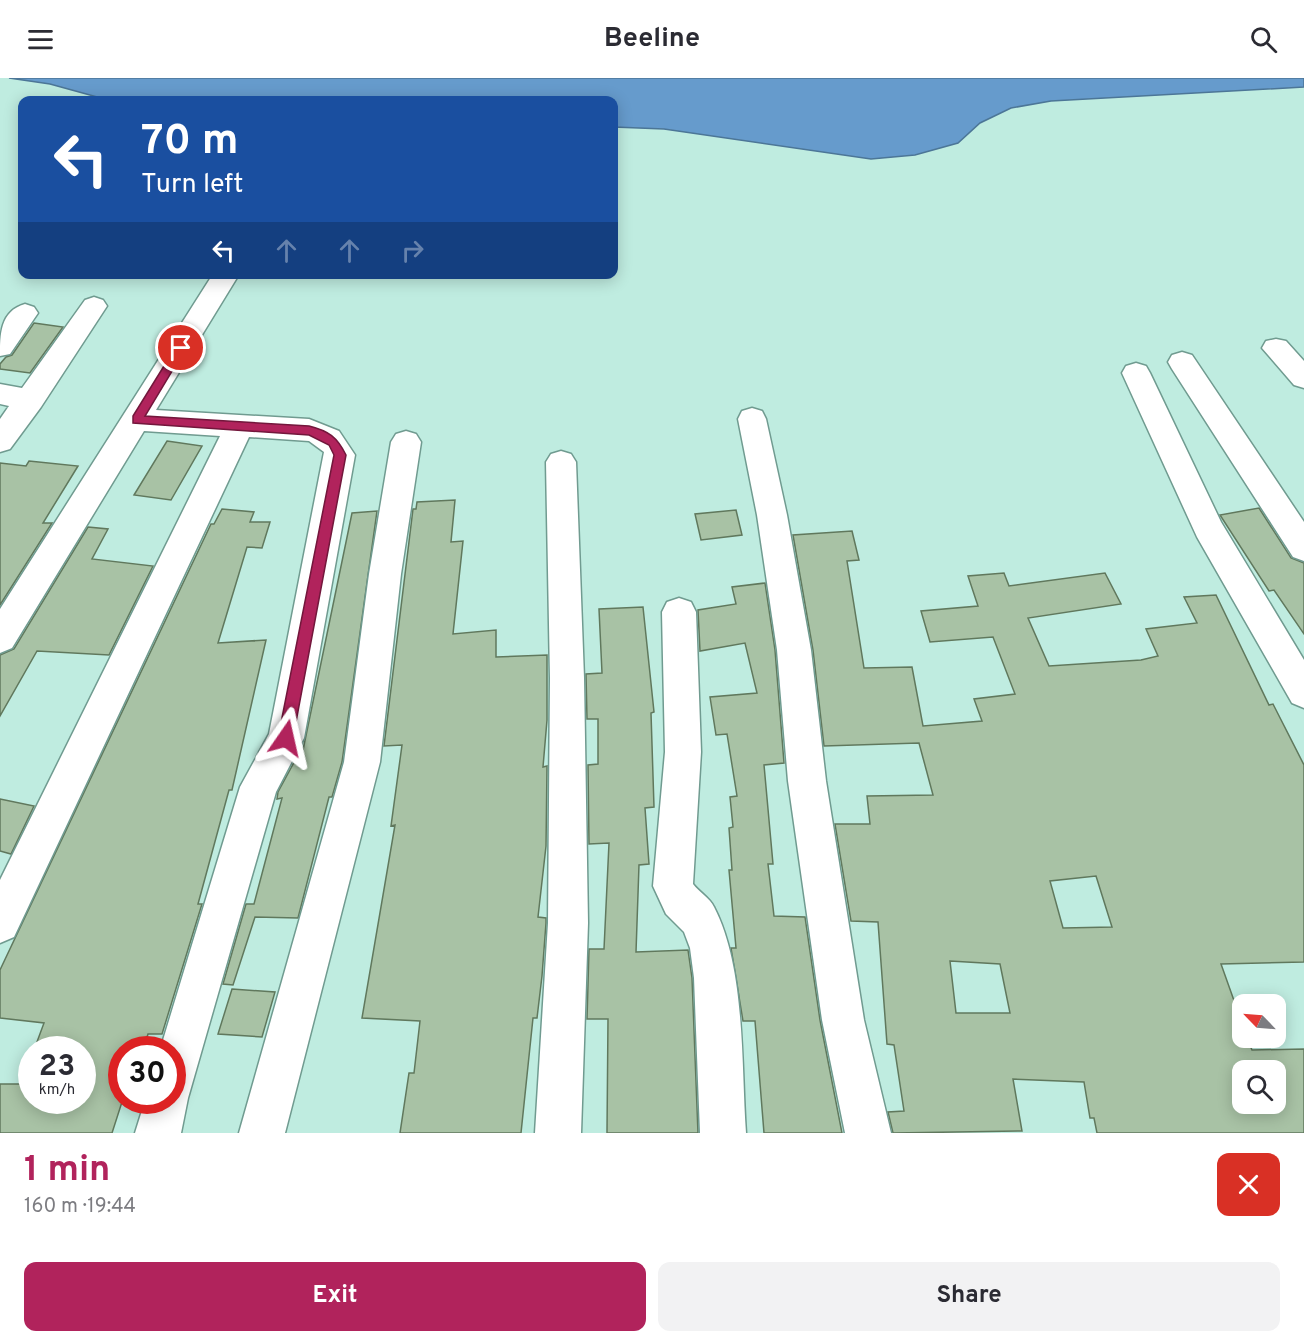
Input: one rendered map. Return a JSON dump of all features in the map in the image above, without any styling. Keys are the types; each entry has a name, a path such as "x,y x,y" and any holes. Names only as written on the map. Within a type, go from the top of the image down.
{"street":[{"path":"0,638 223,279"},
{"path":"0,441 31,400 94,306"},
{"path":"0,347 25,313"},
{"path":"1276,348 1304,378"},
{"path":"1182,362 1304,548"},
{"path":"1136,373 1208,528 1304,692"},
{"path":"0,394 31,400"},
{"path":"752,419 772,515 794,650 807,781 843,1020 868,1133"},
{"path":"137,420 309,430 333,441 340,455 286,738 259,786 186,1036"},
{"path":"0,923 239,427"},
{"path":"262,1133 362,762 385,574 406,442"},
{"path":"558,1133 568,922 567,678 561,462"},
{"path":"679,612 682,753 673,886 680,900 699,919 710,948 715,978 723,1133"},
{"path":"158,1133 163,1114"}],"water":[{"path":"9,78 1304,78 1304,87 1051,101 1011,108 980,123 958,143 915,155 871,159 664,129 618,127 618,96 94,96 50,84"}],"building":[{"path":"34,323 63,327 30,373 0,369 0,364 6,357 12,355"},
{"path":"167,441 202,446 171,500 134,495"},
{"path":"29,461 78,466 43,523 52,523 0,605 0,463 26,466"},
{"path":"455,500 451,542 463,541 453,634 496,630 496,657 547,655 547,720 543,767 547,766 546,846 538,917 546,918 546,923 537,1018 533,1018 521,1133 400,1133 409,1073 414,1073 420,1021 362,1018 395,825 391,826 402,745 384,746 413,509 416,509 417,502"},
{"path":"1259,508 1291,558 1304,563 1304,634 1274,590 1269,591 1220,515"},
{"path":"222,509 254,512 250,522 270,522 262,548 247,547 218,643 266,640 232,790 229,790 198,904 202,904 162,1034 108,1036 108,1114 118,1114 112,1133 0,1133 0,1084 18,1084 18,1114 96,1114 96,1036 39,1036 44,1023 0,1018 0,970 211,524 214,524"},
{"path":"736,510 742,535 701,540 695,514"},
{"path":"377,511 342,762 332,797 329,797 298,918 255,917 233,985 223,984 246,904 254,904 282,798 277,799 278,792 298,755 302,755 352,513"},
{"path":"88,527 108,529 92,559 153,566 109,655 37,651 0,716 0,655 14,649"},
{"path":"852,531 859,560 847,561 864,668 912,667 923,726 982,721 974,699 1015,694 993,637 930,642 921,611 978,606 968,576 1004,573 1009,586 1105,573 1121,604 1028,618 1049,666 1141,660 1158,656 1146,629 1197,623 1184,597 1216,595 1269,705 1273,704 1304,765 1304,962 1221,964 1232,995 1232,1048 1304,1049 1304,1133 1097,1133 1094,1118 1090,1118 1084,1082 1013,1079 1022,1131 893,1133 888,1112 904,1111 894,1045 887,1044 878,922 851,921 835,824 870,824 867,796 933,795 919,743 824,746 813,650 793,535","holes":["1096,876 1112,927 1063,928 1050,881","950,961 1000,964 1010,1013 956,1013"]},
{"path":"765,583 775,650 784,763 764,765 773,864 768,864 774,916 805,917 820,1020 842,1133 764,1133 755,1021 743,1021 731,948 736,948 729,870 732,870 729,828 733,827 730,797 737,796 727,734 716,735 710,697 757,693 745,643 700,651 698,610 736,604 732,587"},
{"path":"643,607 654,712 651,713 654,807 645,808 649,864 639,865 636,952 688,950 692,978 698,1133 607,1133 608,1019 587,1019 589,949 604,949 609,843 589,844 588,765 598,764 598,719 587,719 586,674 602,673 599,609"},
{"path":"0,799 34,806 11,854 0,851"},
{"path":"232,989 275,992 262,1037 218,1034"}],"route":[{"path":"181,348 137,420 231,428 309,430 333,441 340,455 286,738"}]}
